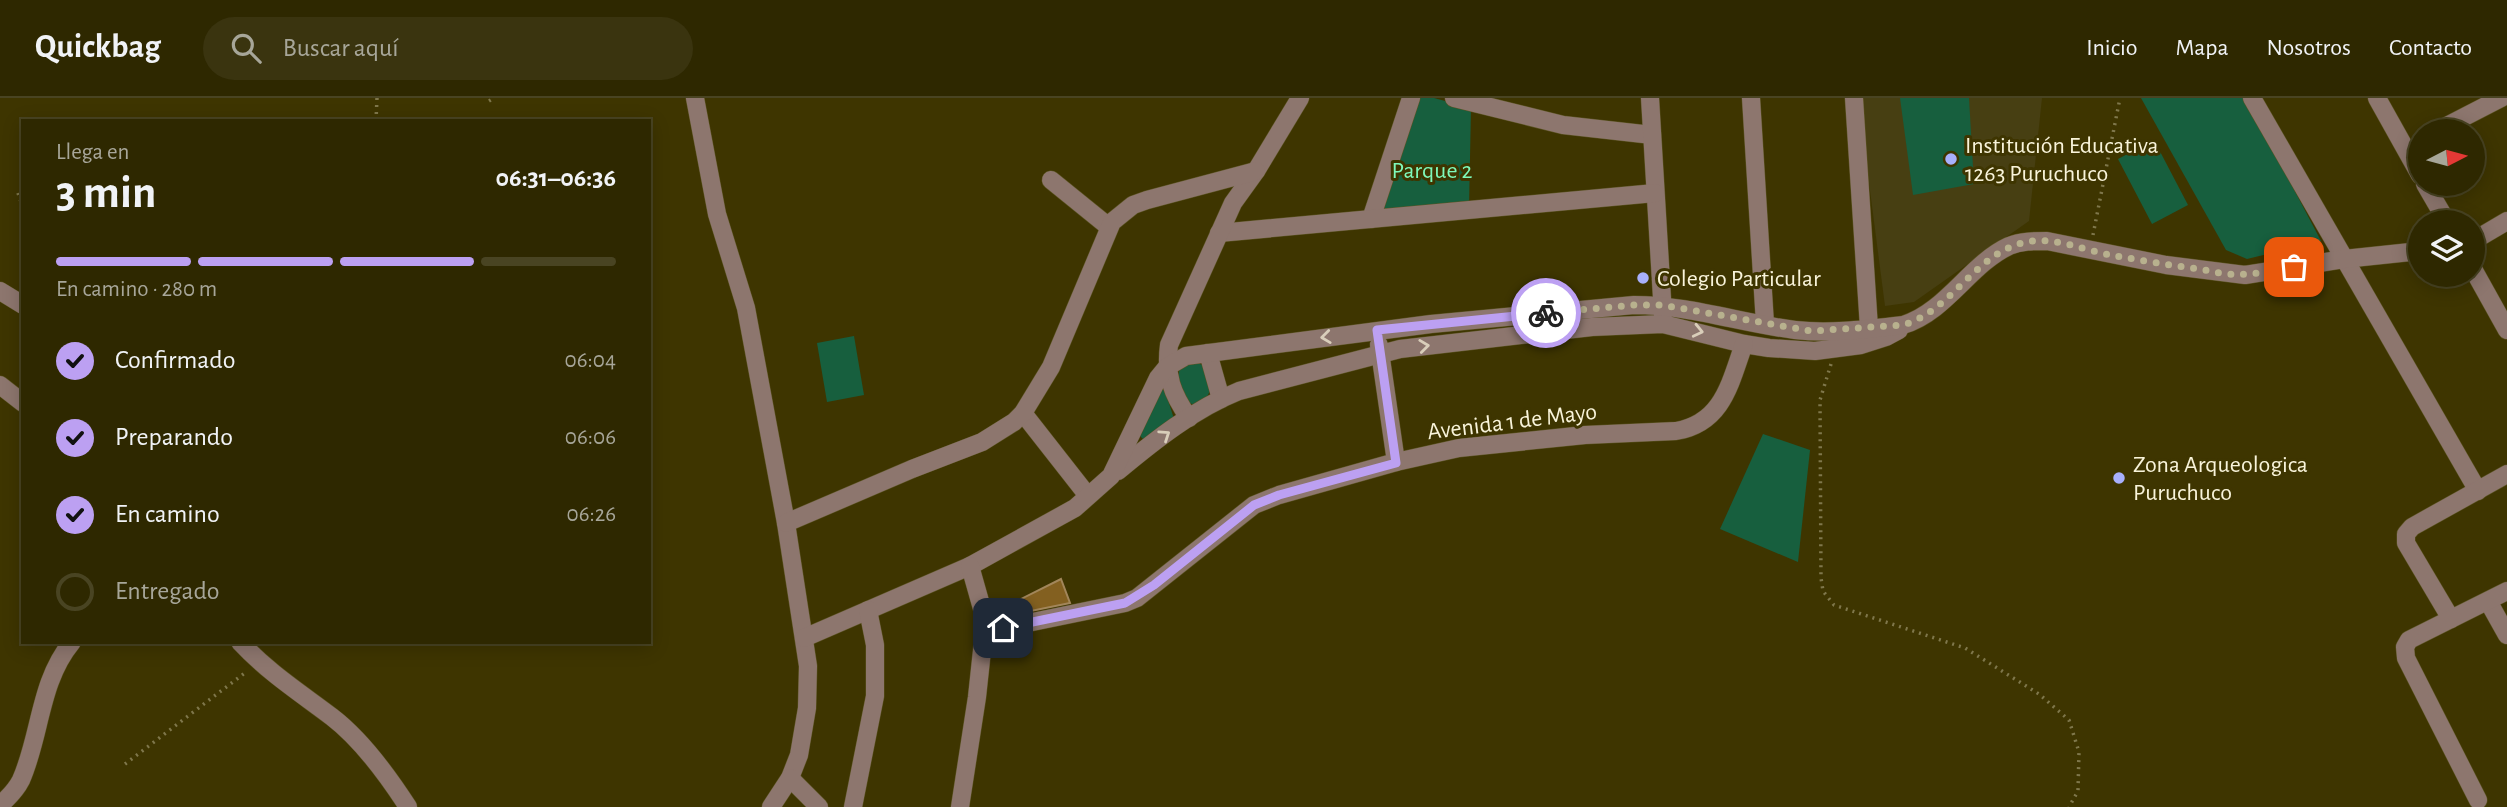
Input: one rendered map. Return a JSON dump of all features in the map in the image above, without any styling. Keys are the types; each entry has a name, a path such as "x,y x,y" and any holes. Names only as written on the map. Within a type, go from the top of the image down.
{"street":[{"path":"695,98 717,214 746,308 786,523 808,666 807,708 799,755 790,778 771,807"},
{"path":"1189,418 1180,405 1167,367 1169,345 1233,203 1256,171 1300,98"},
{"path":"1371,219 1411,98"},
{"path":"1454,98 1563,125 1652,135"},
{"path":"1650,98 1663,324"},
{"path":"1751,98 1765,324"},
{"path":"1854,98 1869,328"},
{"path":"2252,98 2478,491"},
{"path":"2377,98 2408,139"},
{"path":"2460,119 2501,98"},
{"path":"786,523 912,468 982,442 1023,413 1051,367 1109,227 1121,213 1147,200 1256,171"},
{"path":"1051,180 1109,227"},
{"path":"1219,233 1655,193"},
{"path":"2485,234 2507,221"},
{"path":"804,638 970,566 1055,521 1149,445 1221,398 1380,354 1592,327 1663,324 1744,344 1793,350 1861,345 1886,337 1911,323 1939,304 1993,257 2009,246 2029,241 2047,241 2166,265 2245,275 2344,259 2408,252"},
{"path":"2483,287 2507,330"},
{"path":"0,291 21,304"},
{"path":"1111,477 1158,378 1167,367 1186,356 1377,330 1605,307 1662,305 1811,331 1911,323"},
{"path":"1377,330 1396,463"},
{"name":"Avenida 1 de Mayo","path":"984,632 1125,603 1154,585 1254,505 1279,495 1450,450 1495,443 1691,429 1703,423 1714,412 1732,377 1744,344"},
{"path":"1208,353 1221,398"},
{"path":"0,385 21,401"},
{"path":"1023,413 1088,496"},
{"path":"2451,619 2406,543 2406,534 2412,527 2507,474"},
{"path":"960,807 984,632 983,612 970,566"},
{"path":"2478,800 2404,647 2409,640 2507,591"},
{"path":"2488,601 2507,635"},
{"path":"853,807 875,696 875,645 868,610"},
{"path":"0,806 20,782 49,684 70,644"},
{"path":"242,644 281,681 334,718 393,784 408,807"},
{"path":"790,778 819,807"}],"path":[{"path":"376,119 377,98"},
{"path":"2090,251 2120,98"},
{"path":"18,194 21,202"},
{"path":"1835,349 1820,400 1823,590 1833,605 1965,648 2039,694 2069,720 2079,752 2078,791 2069,807"},
{"path":"125,764 259,662"}],"shaded area":[{"name":"Institución Educativa 1263 Puruchuco","path":"1858,98 2042,98 2029,221 1914,302 1885,306"}],"green space":[{"name":"Parque 2","path":"1415,98 1434,98 1471,108 1469,207 1376,215"},
{"path":"1900,98 1969,98 1974,184 1913,195"},
{"path":"2141,98 2246,98 2321,241 2247,259 2226,250"},
{"path":"2154,140 2188,205 2152,224 2118,159"},
{"path":"854,336 864,395 827,402 817,343"},
{"path":"1195,362 1205,366 1210,388 1207,397 1198,405 1186,402 1179,380 1180,367"},
{"path":"1162,390 1165,390 1174,419 1143,439 1140,436"},
{"path":"1763,434 1810,450 1798,562 1720,529"}],"building":[{"path":"1061,579 1070,603 1006,616 1003,608"}],"way so far":[{"path":"1546,313 1662,305 1811,331 1903,325 1911,323 1939,304 2009,246 2029,241 2047,241 2166,265 2245,275 2294,267"}],"place":[{"name":"Institución Educativa 1263 Puruchuco","path":"1951,159"},
{"name":"Colegio Particular","path":"1643,278"},
{"name":"Zona Arqueologica Puruchuco","path":"2119,478"}],"route":[{"path":"1003,628 1125,603 1137,598 1254,505 1279,495 1396,463 1377,330 1546,313"}]}
